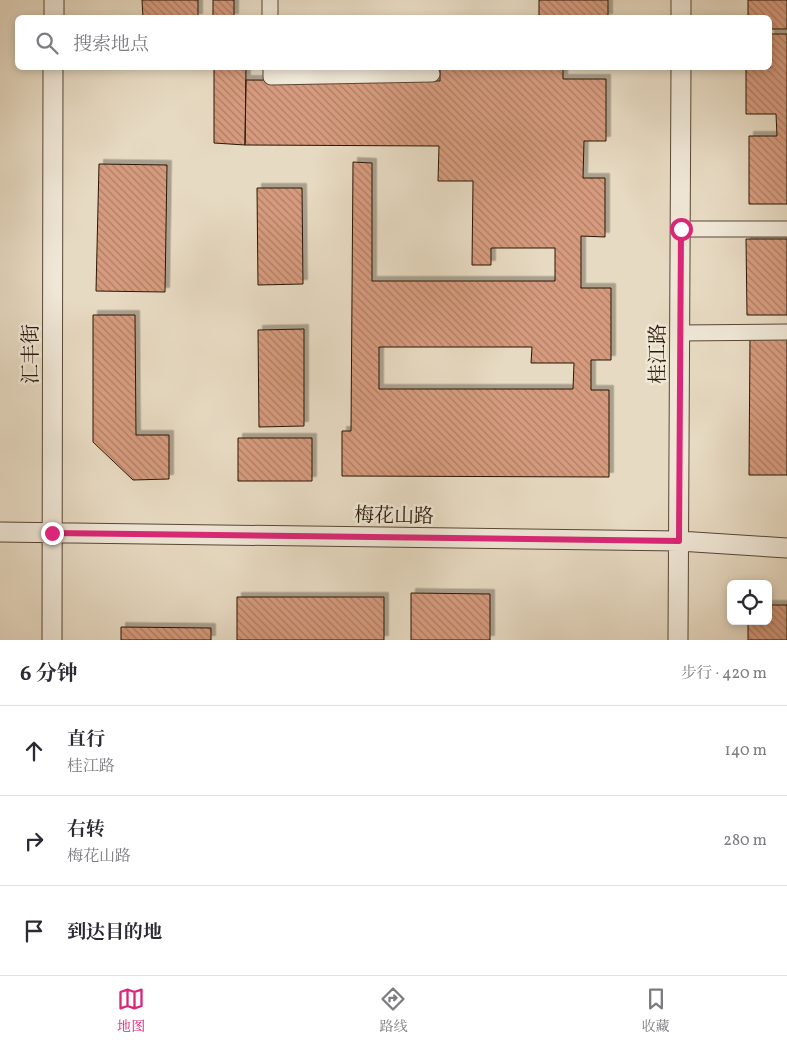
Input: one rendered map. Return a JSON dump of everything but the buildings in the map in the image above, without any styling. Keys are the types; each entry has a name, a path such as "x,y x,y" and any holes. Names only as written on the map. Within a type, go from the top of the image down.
{"street":[{"path":"54,0 54,15"},
{"path":"270,0 270,15"},
{"path":"681,0 681,15"},
{"name":"汇丰街","path":"52,640 54,70"},
{"path":"271,70 271,77 432,74"},
{"name":"桂江路","path":"678,640 681,70"},
{"path":"681,229 787,230"},
{"path":"680,333 787,332"},
{"name":"梅花山路","path":"0,532 679,541 787,548"}],"route":[{"path":"52,533 679,541 681,229"}]}
